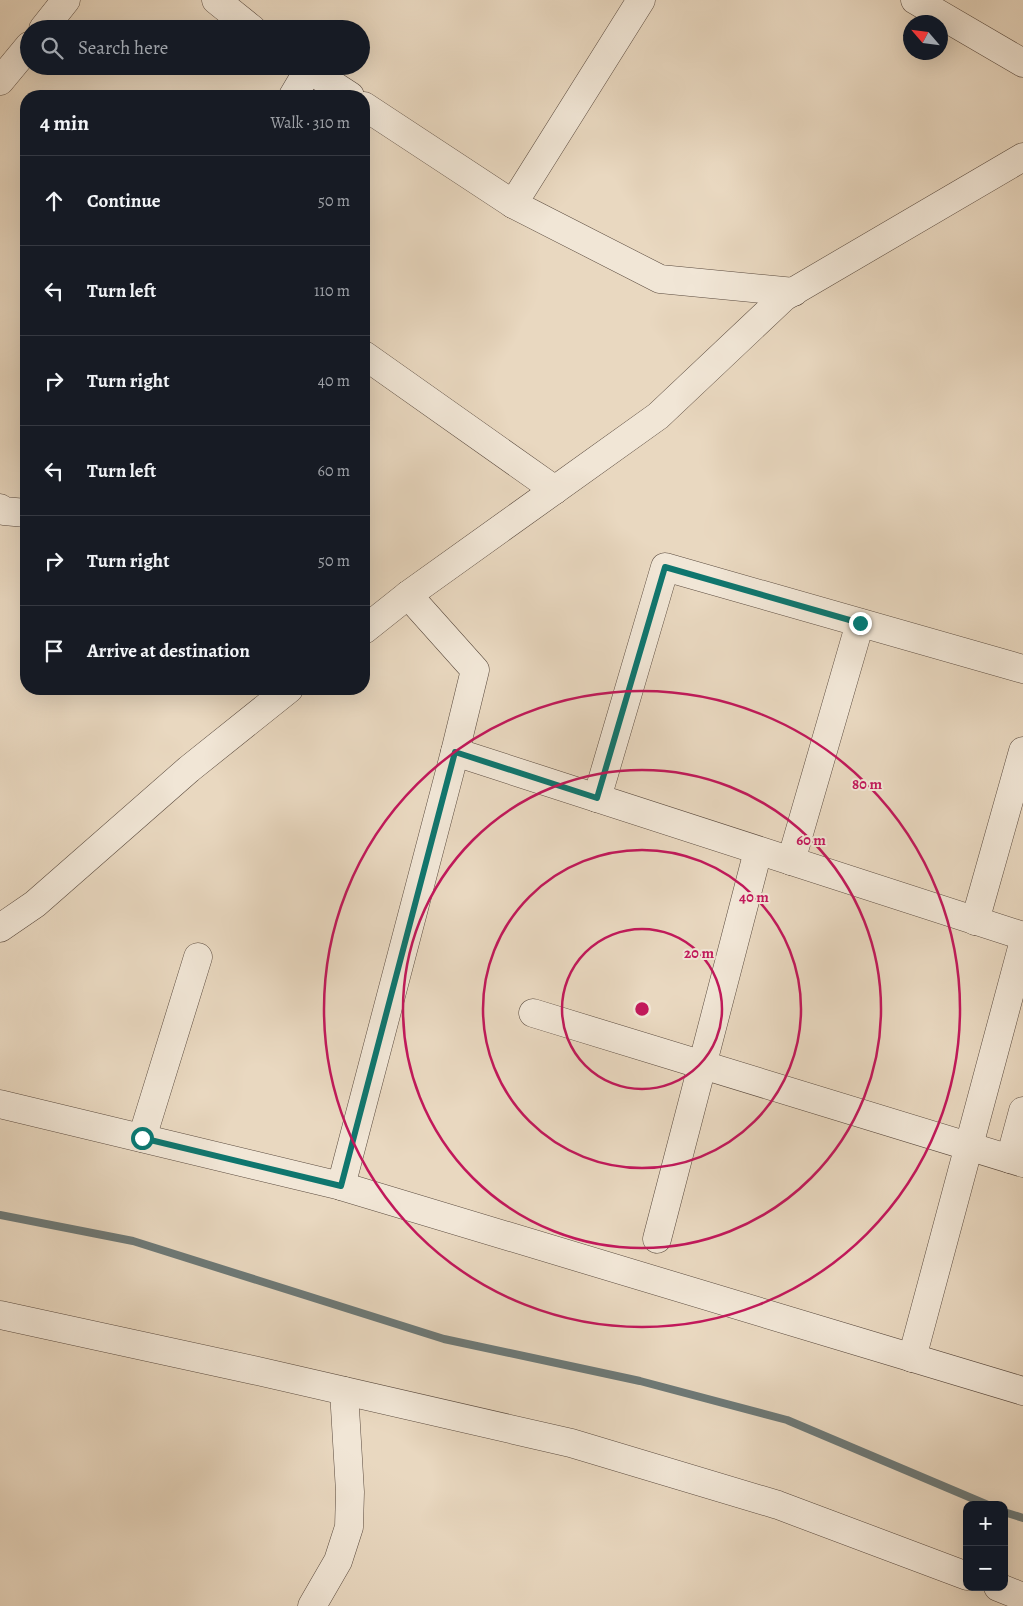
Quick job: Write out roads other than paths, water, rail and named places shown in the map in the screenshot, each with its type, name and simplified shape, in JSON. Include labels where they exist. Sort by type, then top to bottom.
[{"type":"street","points":[[50,20],[66,0]]},
{"type":"street","points":[[216,0],[241,20]]},
{"type":"street","points":[[513,204],[641,0]]},
{"type":"street","points":[[915,0],[1023,63]]},
{"type":"street","points":[[0,81],[20,57]]},
{"type":"street","points":[[296,90],[303,75]]},
{"type":"street","points":[[317,75],[341,90]]},
{"type":"street","points":[[370,110],[513,204],[660,279],[794,292]]},
{"type":"street","points":[[370,625],[408,595],[658,416],[784,297],[1021,160]]},
{"type":"street","points":[[370,359],[555,490]]},
{"type":"street","points":[[0,508],[4,511],[20,512]]},
{"type":"street","points":[[597,798],[665,567],[1023,669]]},
{"type":"street","points":[[341,1186],[475,670],[408,595]]},
{"type":"street","points":[[791,861],[860,623]]},
{"type":"street","points":[[0,928],[35,904],[189,769],[282,695]]},
{"type":"street","points":[[975,921],[1023,751]]},
{"type":"street","points":[[455,752],[1023,936]]},
{"type":"street","points":[[657,1240],[758,851]]},
{"type":"street","points":[[912,1358],[1023,944]]},
{"type":"street","points":[[142,1138],[198,957]]},
{"type":"street","points":[[533,1013],[1016,1161],[1023,1111]]},
{"type":"street","points":[[0,1104],[341,1186],[1023,1391]]},
{"type":"street","points":[[0,1315],[571,1443],[778,1505],[963,1574]]},
{"type":"street","points":[[312,1606],[338,1561],[349,1527],[350,1492],[344,1391]]},
{"type":"street","points":[[1008,1591],[1023,1597]]},
{"type":"waterway","points":[[0,1215],[133,1241],[444,1339],[640,1381],[787,1420],[979,1501]]},
{"type":"waterway","points":[[1008,1513],[1023,1518]]}]
